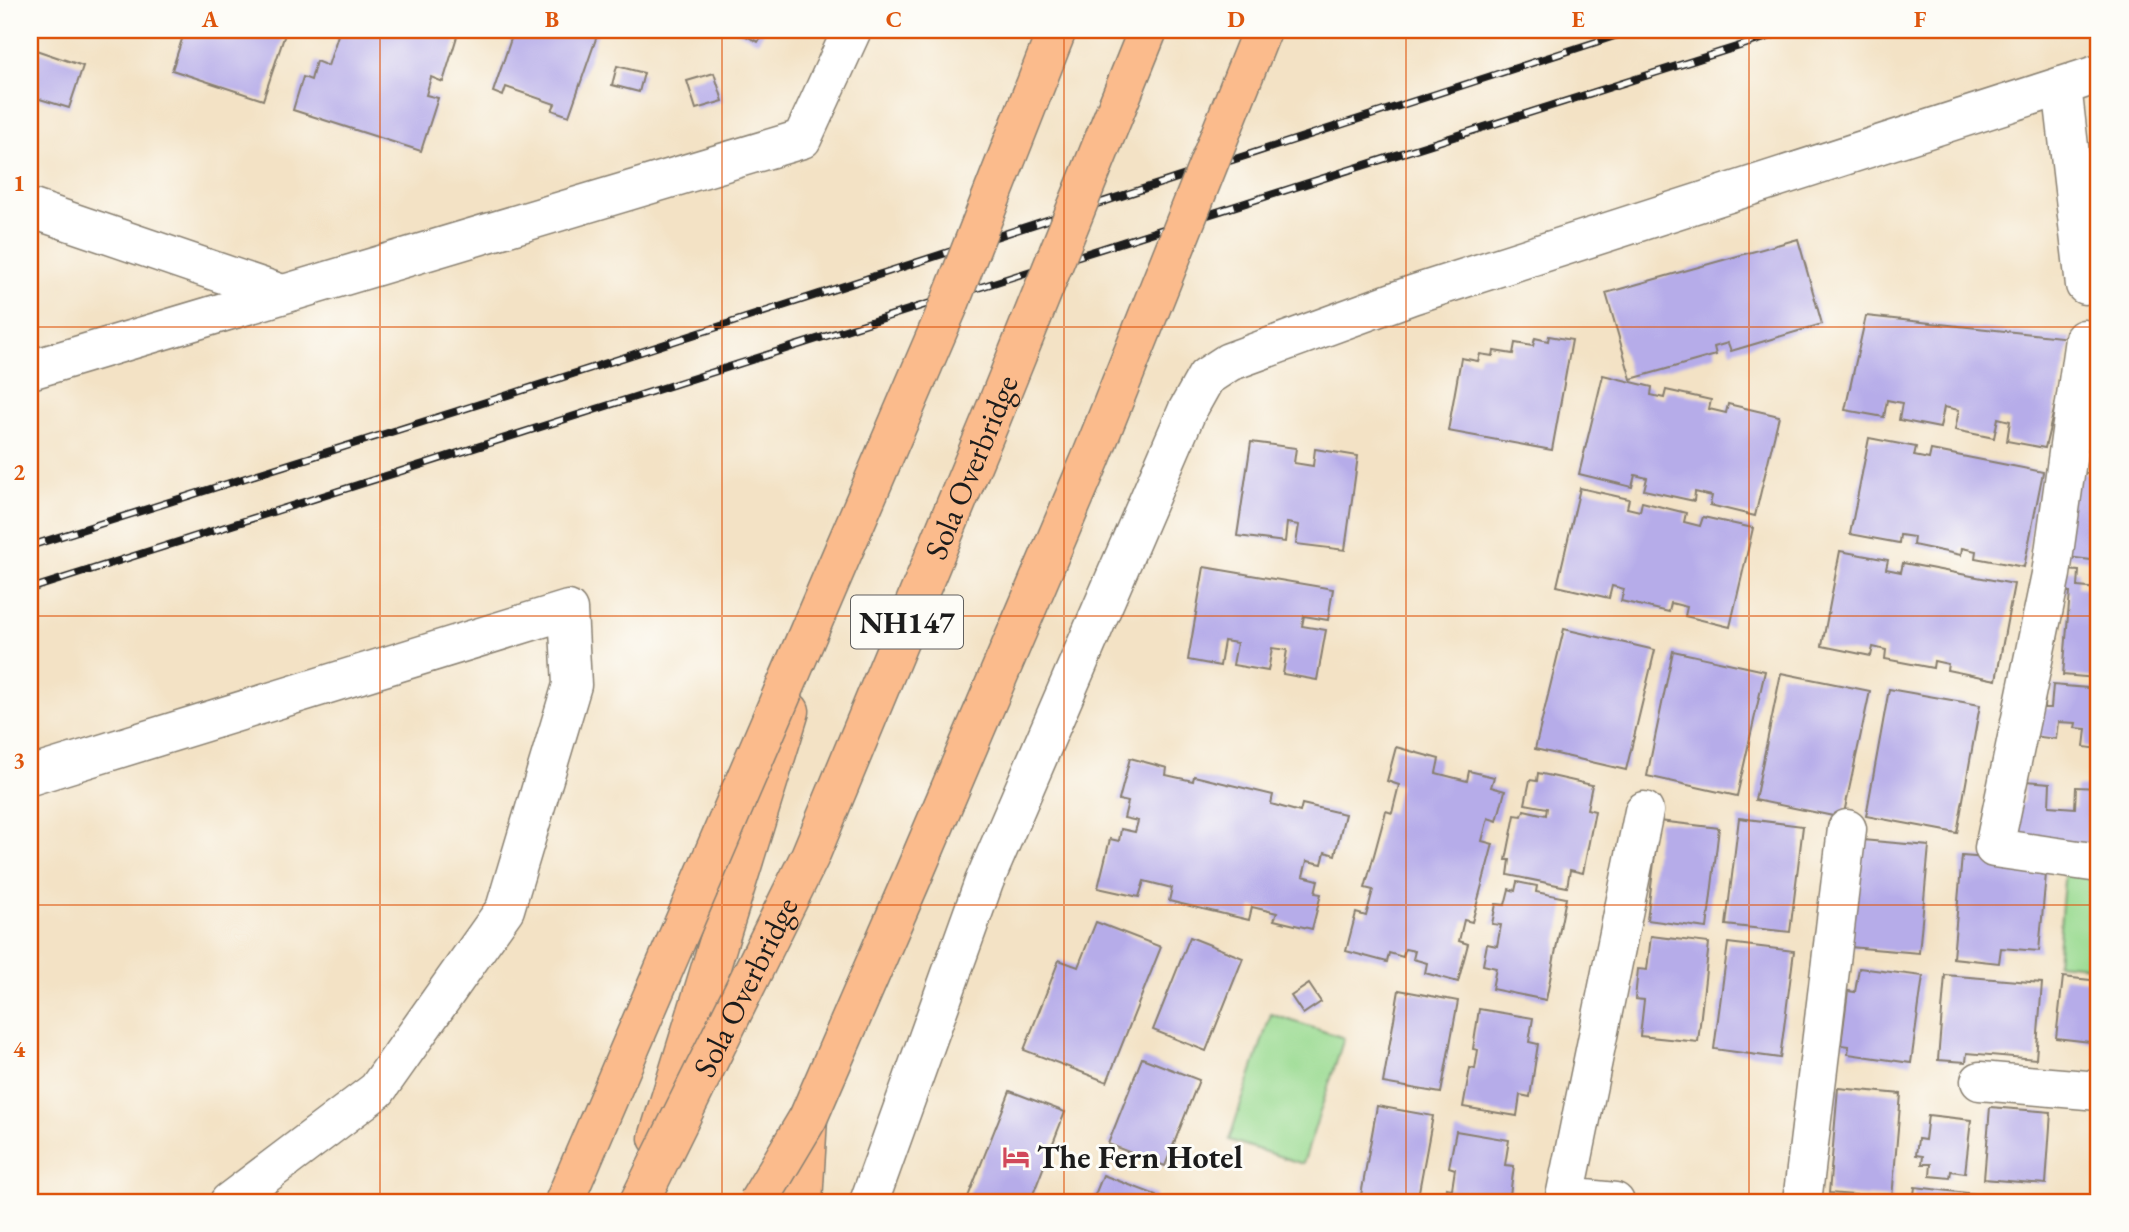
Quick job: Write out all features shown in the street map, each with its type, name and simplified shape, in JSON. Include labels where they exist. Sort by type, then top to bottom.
[{"type":"main road","points":[[564,1202],[948,306],[1057,30]]},
{"type":"main road","name":"Sola Overbridge","points":[[640,1200],[810,856],[996,410],[1148,30]]},
{"type":"main road","name":"NH147","points":[[758,1202],[808,1118],[1091,458],[1262,30]]},
{"type":"main road","points":[[640,1200],[829,583]]},
{"type":"main road","points":[[803,1202],[808,1118]]},
{"type":"street","points":[[30,370],[802,139],[852,30]]},
{"type":"street","points":[[869,1202],[984,882],[1187,411],[1206,377],[1229,362],[1412,295],[2099,75]]},
{"type":"street","points":[[2062,86],[2085,285]]},
{"type":"street","points":[[30,208],[282,294]]},
{"type":"street","points":[[2084,339],[2051,574],[1994,848],[2099,863]]},
{"type":"street","points":[[30,776],[568,610],[572,684],[505,909],[377,1090],[229,1202]]},
{"type":"street","points":[[1615,1202],[1564,1199],[1643,811]]},
{"type":"street","points":[[1802,1202],[1847,828]]},
{"type":"street","points":[[1980,1081],[2099,1091]]},
{"type":"green space","points":[[2065,868],[2099,871],[2099,967],[2057,963]]},
{"type":"green space","points":[[1271,1014],[1344,1038],[1303,1164],[1229,1140]]},
{"type":"building","points":[[185,30],[286,31],[263,100],[172,70]]},
{"type":"building","points":[[322,30],[459,30],[443,82],[431,77],[426,95],[438,98],[421,151],[293,110],[303,77],[311,80],[316,61],[328,66],[338,35]]},
{"type":"building","points":[[514,30],[599,30],[569,116],[552,110],[555,104],[506,87],[503,96],[493,92]]},
{"type":"building","points":[[734,30],[765,30],[758,42]]},
{"type":"building","points":[[30,48],[83,66],[69,108],[30,96]]},
{"type":"building","points":[[617,66],[644,73],[639,92],[612,85]]},
{"type":"building","points":[[714,73],[723,101],[696,109],[687,81]]},
{"type":"building","points":[[1798,239],[1822,324],[1731,351],[1728,343],[1714,347],[1716,355],[1631,379],[1606,293]]},
{"type":"building","points":[[1866,316],[2071,338],[2045,448],[2007,441],[2010,421],[1998,418],[1994,438],[1955,430],[1959,410],[1944,407],[1940,428],[1899,420],[1902,403],[1887,400],[1884,417],[1845,410]]},
{"type":"building","points":[[1549,336],[1572,340],[1552,450],[1448,431],[1461,358],[1478,361],[1480,354],[1493,356],[1494,351],[1513,354],[1515,343],[1533,346],[1535,338],[1548,341]]},
{"type":"building","points":[[2099,362],[2099,454],[2082,451]]},
{"type":"building","points":[[1603,375],[1652,387],[1651,395],[1664,398],[1666,390],[1711,400],[1709,409],[1726,413],[1728,404],[1779,416],[1755,516],[1710,505],[1712,496],[1695,492],[1694,501],[1644,490],[1647,478],[1635,475],[1632,487],[1579,474]]},
{"type":"building","points":[[1869,438],[1916,447],[1914,456],[1929,459],[1931,450],[2043,472],[2024,567],[1975,558],[1976,551],[1962,548],[1961,555],[1913,545],[1914,537],[1900,535],[1899,543],[1850,534]]},
{"type":"building","points":[[1251,442],[1296,448],[1294,463],[1313,466],[1315,449],[1358,456],[1345,550],[1296,544],[1299,525],[1287,523],[1285,542],[1237,536]]},
{"type":"building","points":[[2070,472],[2099,475],[2099,561],[2060,556]]},
{"type":"building","points":[[1580,488],[1629,499],[1627,508],[1640,511],[1642,502],[1686,513],[1684,522],[1700,526],[1703,517],[1753,528],[1730,627],[1685,616],[1687,607],[1671,603],[1669,612],[1621,601],[1624,589],[1612,586],[1609,598],[1557,586]]},
{"type":"building","points":[[1840,551],[1888,560],[1886,569],[1901,572],[1903,563],[2014,584],[1996,680],[1947,670],[1948,664],[1934,661],[1933,668],[1885,659],[1886,650],[1873,647],[1871,656],[1822,646]]},
{"type":"building","points":[[1204,567],[1333,589],[1328,620],[1304,616],[1302,626],[1326,630],[1317,680],[1283,674],[1287,650],[1272,648],[1268,671],[1233,665],[1237,643],[1224,641],[1220,666],[1188,660]]},
{"type":"building","points":[[2064,570],[2079,571],[2078,587],[2099,589],[2099,661],[2096,678],[2063,675],[2070,592],[2062,592]]},
{"type":"building","points":[[1564,629],[1655,650],[1626,770],[1535,749]]},
{"type":"building","points":[[1673,651],[1765,671],[1737,796],[1647,776]]},
{"type":"building","points":[[1781,673],[1870,691],[1843,818],[1755,800]]},
{"type":"building","points":[[2053,685],[2099,689],[2099,749],[2084,747],[2086,729],[2075,728],[2076,723],[2058,722],[2056,739],[2032,736],[2045,694],[2044,708],[2051,708]]},
{"type":"building","points":[[1889,689],[1980,705],[1957,833],[1866,816]]},
{"type":"building","points":[[1396,747],[1439,759],[1436,773],[1467,781],[1469,771],[1494,777],[1491,787],[1505,791],[1497,821],[1488,818],[1482,841],[1493,844],[1472,922],[1464,920],[1459,941],[1468,944],[1458,982],[1425,973],[1427,963],[1413,959],[1415,951],[1405,949],[1403,957],[1389,953],[1387,962],[1346,951],[1356,913],[1366,916],[1373,890],[1365,888],[1386,811],[1392,813],[1399,785],[1387,781]]},
{"type":"building","points":[[1130,758],[1167,768],[1166,775],[1193,781],[1194,776],[1273,795],[1271,804],[1300,812],[1302,804],[1345,814],[1335,855],[1325,852],[1322,864],[1307,861],[1303,876],[1318,880],[1315,893],[1321,894],[1312,929],[1274,920],[1277,913],[1252,907],[1249,920],[1169,901],[1172,888],[1144,881],[1139,897],[1098,888],[1110,839],[1119,841],[1121,829],[1135,832],[1138,821],[1124,818],[1128,802],[1119,800]]},
{"type":"building","points":[[1538,773],[1592,785],[1587,809],[1595,811],[1583,873],[1570,870],[1567,887],[1508,875],[1510,860],[1506,860],[1515,815],[1522,816],[1524,810],[1546,815],[1547,808],[1525,804],[1530,780],[1537,781]]},
{"type":"building","points":[[2025,781],[2050,783],[2049,806],[2075,808],[2076,787],[2099,788],[2099,848],[2013,843],[2016,803],[2023,803]]},
{"type":"building","points":[[1739,818],[1803,826],[1790,932],[1726,925]]},
{"type":"building","points":[[1659,821],[1719,828],[1707,928],[1647,920]]},
{"type":"building","points":[[1862,840],[1929,846],[1919,953],[1850,947]]},
{"type":"building","points":[[1962,856],[2047,863],[2039,951],[2001,948],[1999,963],[1953,958]]},
{"type":"building","points":[[1517,882],[1537,886],[1536,892],[1566,898],[1546,1000],[1492,989],[1496,968],[1483,965],[1487,944],[1497,946],[1501,925],[1492,924],[1496,904],[1505,905],[1509,889],[1515,891]]},
{"type":"building","points":[[1096,922],[1161,947],[1107,1082],[1024,1050],[1059,960],[1078,967]]},
{"type":"building","points":[[1651,936],[1709,943],[1698,1042],[1640,1036],[1644,1000],[1635,999],[1638,969],[1647,970]]},
{"type":"building","points":[[1190,937],[1243,958],[1206,1051],[1153,1030]]},
{"type":"building","points":[[1728,943],[1794,951],[1780,1058],[1714,1049]]},
{"type":"building","points":[[1859,968],[1923,976],[1911,1063],[1848,1054],[1849,1046],[1841,1045],[1848,991],[1855,992]]},
{"type":"building","points":[[1945,975],[2042,983],[2036,1059],[1967,1053],[1966,1062],[1938,1060]]},
{"type":"building","points":[[2063,977],[2099,981],[2099,1043],[2056,1038]]},
{"type":"building","points":[[1309,984],[1321,1002],[1303,1014],[1291,996]]},
{"type":"building","points":[[1399,990],[1458,1001],[1441,1093],[1383,1083]]},
{"type":"building","points":[[1479,1009],[1533,1018],[1529,1042],[1538,1044],[1530,1097],[1520,1095],[1517,1116],[1463,1107],[1470,1068],[1475,1069],[1478,1050],[1473,1049]]},
{"type":"building","points":[[1142,1058],[1199,1080],[1165,1166],[1108,1144]]},
{"type":"building","points":[[1838,1088],[1901,1094],[1892,1198],[1829,1193]]},
{"type":"building","name":"The Fern Hotel","points":[[1010,1091],[1065,1112],[1030,1202],[966,1202]]},
{"type":"building","points":[[1377,1106],[1433,1116],[1417,1202],[1360,1201]]},
{"type":"building","points":[[1990,1107],[2051,1112],[2046,1184],[1984,1179]]},
{"type":"building","points":[[1928,1115],[1971,1120],[1965,1173],[1951,1171],[1950,1178],[1930,1176],[1931,1164],[1922,1164],[1923,1156],[1916,1155],[1918,1139],[1925,1140]]},
{"type":"building","points":[[1456,1131],[1509,1140],[1505,1165],[1514,1166],[1509,1202],[1444,1202],[1446,1188],[1452,1189],[1455,1169],[1449,1167]]},
{"type":"building","points":[[1103,1175],[1156,1195],[1153,1202],[1092,1202]]},
{"type":"building","points":[[1915,1187],[1975,1194],[1974,1202],[1913,1202]]},
{"type":"railway","points":[[30,546],[508,395],[1633,30]]},
{"type":"railway","points":[[30,589],[1790,30]]},
{"type":"place","name":"The Fern Hotel","points":[[1016,1157]]}]
